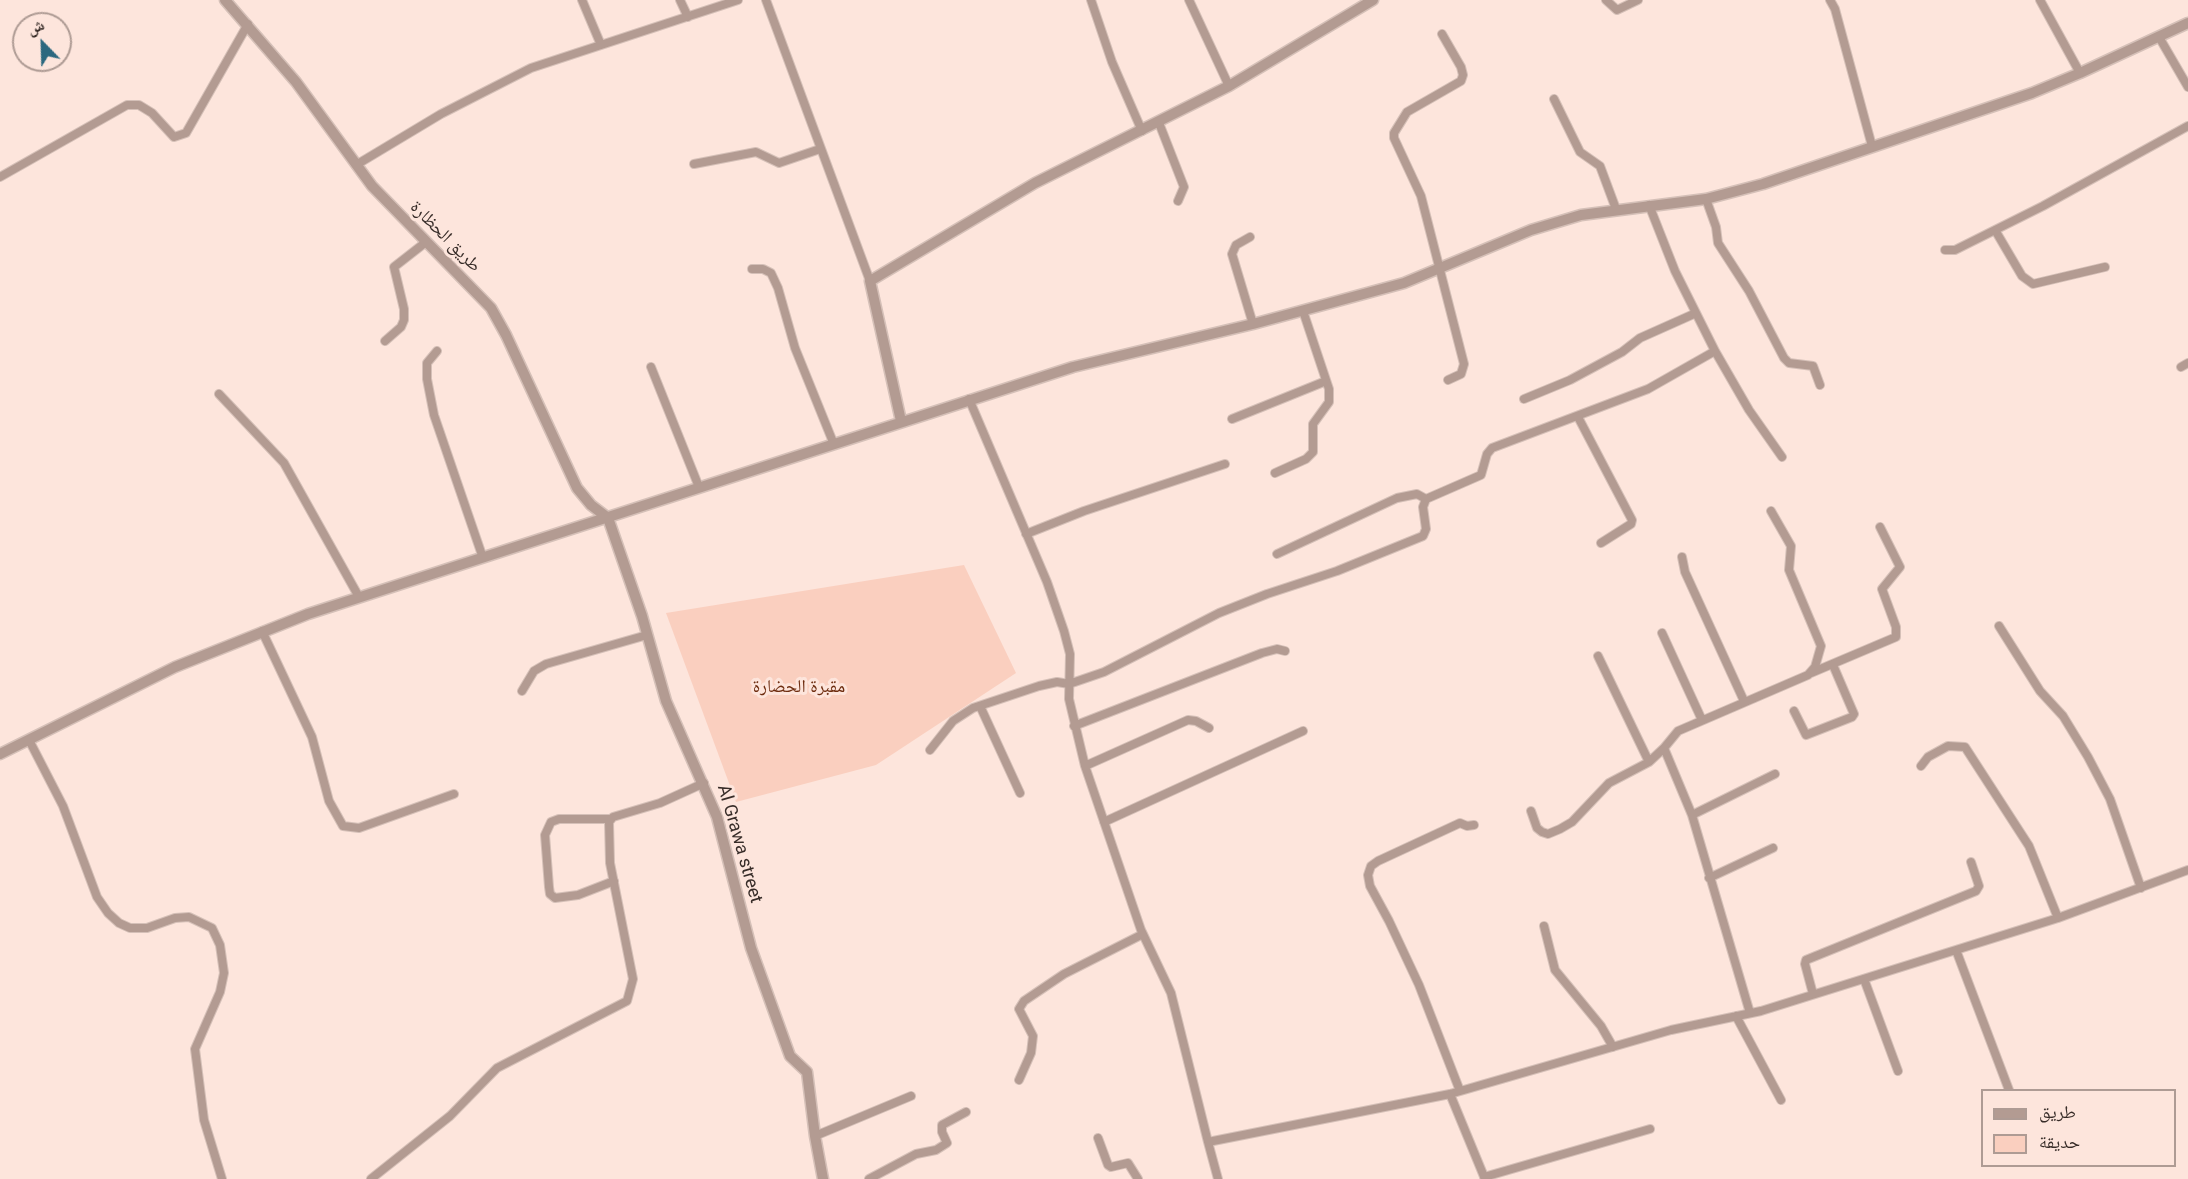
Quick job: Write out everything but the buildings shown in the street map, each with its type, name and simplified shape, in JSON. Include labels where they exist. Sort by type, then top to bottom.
[{"type":"street","name":"طريق الحظارة","points":[[225,0],[296,82],[356,165],[389,205],[491,308],[506,335],[577,488],[591,505],[608,518]]},
{"type":"street","points":[[582,0],[601,45]]},
{"type":"street","points":[[680,0],[688,17]]},
{"type":"street","points":[[356,165],[441,114],[531,68],[738,0]]},
{"type":"street","points":[[766,0],[870,281],[901,421]]},
{"type":"street","points":[[1091,0],[1112,62],[1142,131]]},
{"type":"street","points":[[1189,0],[1229,86]]},
{"type":"street","points":[[870,281],[1025,189],[1229,86],[1360,4],[1373,0]]},
{"type":"street","points":[[1606,0],[1617,10],[1638,0]]},
{"type":"street","points":[[1830,0],[1835,9],[1872,146]]},
{"type":"street","points":[[2040,0],[2080,73]]},
{"type":"street","points":[[0,754],[175,667],[262,631],[359,597],[608,518],[833,442],[1072,367],[1303,312],[1404,283],[1531,230],[1581,215],[1706,199],[1764,184],[2032,93],[2188,23]]},
{"type":"street","points":[[0,177],[127,105],[140,105],[152,113],[174,137],[186,133],[248,24]]},
{"type":"street","points":[[1442,34],[1461,67],[1463,75],[1461,81],[1407,112],[1394,135],[1421,196],[1464,368],[1459,376],[1448,380]]},
{"type":"street","points":[[2159,37],[2188,87]]},
{"type":"street","points":[[1554,99],[1580,152],[1600,166],[1616,209]]},
{"type":"street","points":[[1159,123],[1184,187],[1178,201]]},
{"type":"street","points":[[1945,250],[1952,252],[2188,126]]},
{"type":"street","points":[[694,164],[756,152],[779,163],[820,149]]},
{"type":"street","points":[[1706,199],[1716,227],[1718,243],[1749,291],[1784,358],[1789,363],[1813,366],[1820,385]]},
{"type":"street","points":[[1648,205],[1674,271],[1715,351],[1749,410],[1782,457]]},
{"type":"street","points":[[1995,230],[2022,276],[2032,284],[2105,267]]},
{"type":"street","points":[[1250,237],[1236,245],[1232,254],[1253,324]]},
{"type":"street","points":[[385,341],[401,327],[404,320],[404,309],[394,267],[426,242]]},
{"type":"street","points":[[752,269],[762,269],[771,273],[778,288],[795,348],[833,442]]},
{"type":"street","points":[[1275,473],[1306,459],[1313,452],[1313,424],[1329,402],[1326,381],[1303,312]]},
{"type":"street","points":[[1524,399],[1570,380],[1622,352],[1641,338],[1696,313]]},
{"type":"street","points":[[437,351],[427,363],[434,415],[483,558]]},
{"type":"street","points":[[930,750],[953,721],[966,712],[1048,684],[1069,684],[1124,663],[1219,613],[1336,571],[1420,537],[1426,529],[1423,507],[1426,499],[1481,475],[1487,454],[1492,448],[1648,389],[1715,351]]},
{"type":"street","points":[[651,367],[699,488]]},
{"type":"street","points":[[1232,419],[1326,381]]},
{"type":"street","points":[[219,394],[284,463],[359,597]]},
{"type":"street","points":[[969,399],[1047,582],[1068,644],[1069,684],[1074,726],[1085,766],[1143,934],[1171,993],[1218,1179]]},
{"type":"street","points":[[1578,417],[1632,520],[1631,524],[1600,543]]},
{"type":"street","points":[[1026,534],[1084,511],[1225,464]]},
{"type":"street","points":[[1277,554],[1397,498],[1417,494],[1426,499]]},
{"type":"street","points":[[1771,511],[1791,546],[1790,573],[1821,646],[1815,667],[1808,675]]},
{"type":"street","name":"Al Grawa street","points":[[608,518],[647,635],[666,701],[704,783],[722,831],[751,948],[790,1056],[807,1072],[815,1136],[824,1179]]},
{"type":"street","points":[[1531,811],[1539,830],[1548,834],[1554,832],[1572,822],[1609,783],[1649,762],[1678,731],[1896,637],[1897,633],[1882,589],[1900,567],[1880,527]]},
{"type":"street","points":[[1682,557],[1685,572],[1744,701]]},
{"type":"street","points":[[1999,627],[2040,691],[2063,716],[2088,757],[2110,799],[2141,888]]},
{"type":"street","points":[[262,631],[312,737],[329,801],[344,826],[359,828],[454,794]]},
{"type":"street","points":[[1662,633],[1702,720]]},
{"type":"street","points":[[522,691],[534,671],[546,664],[647,635]]},
{"type":"street","points":[[1074,726],[1262,653],[1277,649],[1285,651]]},
{"type":"street","points":[[1598,656],[1649,762]]},
{"type":"street","points":[[1794,711],[1806,735],[1852,717],[1854,714],[1833,664]]},
{"type":"street","points":[[980,706],[1020,793]]},
{"type":"street","points":[[1085,766],[1188,720],[1196,721],[1209,728]]},
{"type":"street","points":[[1104,822],[1303,731]]},
{"type":"street","points":[[29,740],[63,806],[97,897],[108,913],[119,923],[130,928],[147,928],[175,918],[189,917],[212,928],[220,945],[224,972],[220,992],[195,1049],[204,1120],[222,1179]]},
{"type":"street","points":[[1921,766],[1928,757],[1948,746],[1965,747],[2029,846],[2058,918]]},
{"type":"street","points":[[1664,747],[1692,815],[1750,1013]]},
{"type":"street","points":[[1692,815],[1775,774]]},
{"type":"street","points":[[614,881],[578,895],[555,898],[550,894],[545,835],[551,822],[559,819],[610,819],[660,803],[704,783]]},
{"type":"street","points":[[371,1179],[450,1116],[497,1068],[627,1000],[633,989],[633,979],[608,840],[610,819]]},
{"type":"street","points":[[1460,1091],[1419,985],[1370,886],[1368,875],[1371,866],[1378,861],[1460,823],[1467,826],[1474,825]]},
{"type":"street","points":[[1709,878],[1773,849]]},
{"type":"street","points":[[1813,994],[1806,960],[1976,891],[1979,886],[1971,862]]},
{"type":"street","points":[[1208,1142],[1450,1094],[1671,1030],[1750,1013],[2058,918],[2188,870]]},
{"type":"street","points":[[1544,926],[1555,970],[1601,1026],[1613,1047]]},
{"type":"street","points":[[1019,1080],[1031,1053],[1033,1036],[1019,1009],[1024,1001],[1064,974],[1143,934]]},
{"type":"street","points":[[1956,950],[2009,1089]]},
{"type":"street","points":[[1864,979],[1899,1071]]},
{"type":"street","points":[[1736,1016],[1781,1100]]},
{"type":"street","points":[[1450,1094],[1485,1178],[1650,1129]]},
{"type":"street","points":[[815,1136],[911,1096]]},
{"type":"street","points":[[869,1179],[916,1154],[936,1150],[947,1143],[942,1132],[942,1125],[966,1112]]},
{"type":"street","points":[[1098,1138],[1108,1165],[1111,1167],[1128,1163],[1138,1179]]},
{"type":"green space","name":"مقبرة الحضارة","points":[[964,565],[1016,673],[876,765],[736,802],[666,613]]}]
